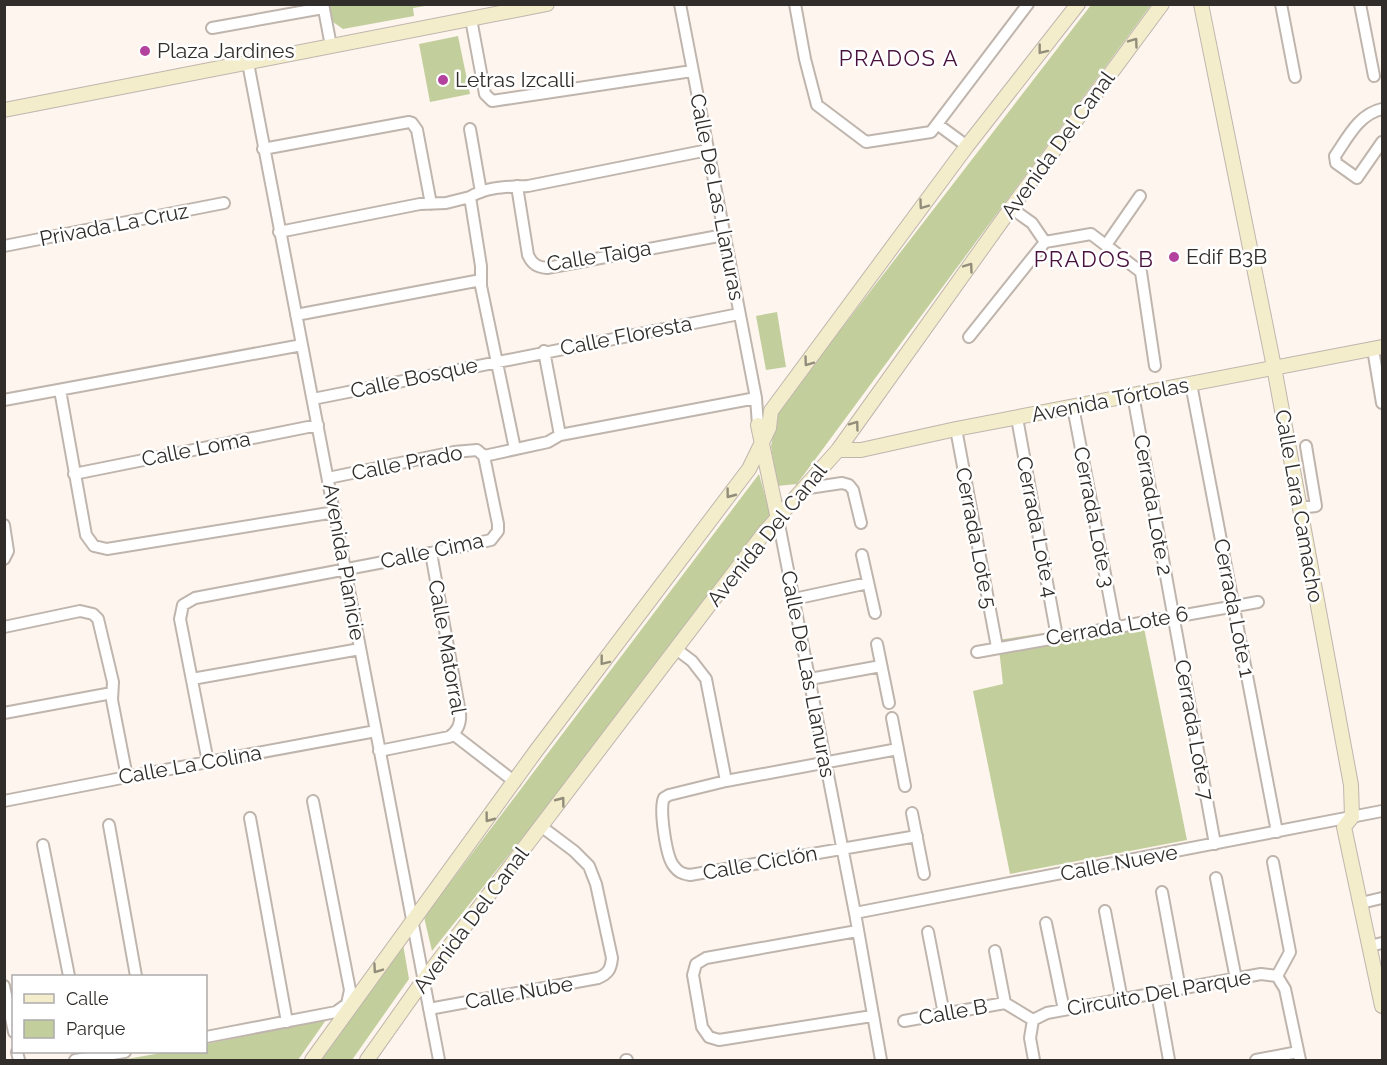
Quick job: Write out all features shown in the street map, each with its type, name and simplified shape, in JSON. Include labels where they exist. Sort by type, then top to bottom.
[{"type":"main road","points":[[4,110],[547,4]]},
{"type":"main road","points":[[312,1060],[557,722],[749,469],[769,428],[771,411],[967,146],[1078,4]]},
{"type":"main road","name":"Avenida Del Canal","points":[[367,1060],[423,981],[764,532],[838,450],[1011,208],[1162,4]]},
{"type":"main road","name":"Calle Lara Camacho","points":[[1200,4],[1274,367],[1351,785],[1352,817],[1344,827],[1361,903],[1376,945],[1383,1005]]},
{"type":"main road","name":"Avenida Tórtolas","points":[[838,450],[861,450],[956,429],[1378,348]]},
{"type":"main road","name":"Calle De Las Llanuras","points":[[758,425],[778,519]]},
{"type":"street","name":"Calle De Las Llanuras","points":[[680,4],[756,398],[758,425]]},
{"type":"street","points":[[795,4],[805,59],[817,105],[866,142],[931,132],[1028,4]]},
{"type":"street","points":[[1281,4],[1295,77]]},
{"type":"street","points":[[1360,4],[1374,76]]},
{"type":"street","points":[[212,28],[323,6],[331,46]]},
{"type":"street","points":[[471,19],[485,94],[492,101],[692,71]]},
{"type":"street","name":"Avenida Planicie","points":[[248,63],[439,1060]]},
{"type":"street","points":[[1383,110],[1365,116],[1358,123],[1335,156],[1336,163],[1357,178],[1383,142]]},
{"type":"street","points":[[263,149],[409,122],[417,130],[431,204]]},
{"type":"street","points":[[937,124],[967,146]]},
{"type":"street","points":[[470,129],[481,192]]},
{"type":"street","points":[[279,232],[446,203],[506,186],[528,186],[708,150]]},
{"type":"street","name":"Calle Taiga","points":[[517,186],[528,255],[531,261],[540,268],[724,235]]},
{"type":"street","points":[[1106,245],[1140,196]]},
{"type":"street","name":"Calle Bosque","points":[[313,399],[495,361],[470,197]]},
{"type":"street","name":"Privada La Cruz","points":[[4,246],[224,203]]},
{"type":"street","points":[[1011,208],[1032,223],[1045,242]]},
{"type":"street","points":[[969,337],[1045,242],[1091,234],[1141,272],[1155,366]]},
{"type":"street","points":[[296,315],[481,280]]},
{"type":"street","name":"Calle Floresta","points":[[560,435],[544,351],[739,314]]},
{"type":"street","points":[[4,400],[302,345]]},
{"type":"street","points":[[1378,348],[1383,403]]},
{"type":"street","points":[[515,449],[495,361],[544,351]]},
{"type":"street","name":"Cerrada Lote 1","points":[[1191,384],[1277,832]]},
{"type":"street","points":[[60,390],[86,535],[94,546],[107,549],[335,512]]},
{"type":"street","name":"Cerrada Lote 2","points":[[1133,395],[1173,616]]},
{"type":"street","points":[[560,435],[756,398]]},
{"type":"street","name":"Cerrada Lote 3","points":[[1073,407],[1114,626]]},
{"type":"street","name":"Cerrada Lote 4","points":[[1017,418],[1057,637]]},
{"type":"street","name":"Calle Loma","points":[[74,474],[318,425]]},
{"type":"street","name":"Cerrada Lote 5","points":[[956,429],[997,647]]},
{"type":"street","name":"Calle Prado","points":[[328,478],[469,450],[477,450],[484,456],[554,440],[560,435]]},
{"type":"street","points":[[1299,508],[1317,506],[1306,446]]},
{"type":"street","name":"Calle Cima","points":[[192,679],[180,619],[183,605],[195,598],[486,542],[496,536],[498,524],[484,456]]},
{"type":"street","points":[[802,489],[849,484],[861,523]]},
{"type":"street","name":"Calle De Las Llanuras","points":[[778,519],[881,1060]]},
{"type":"street","points":[[4,525],[8,544],[5,558]]},
{"type":"street","name":"Calle Matorral","points":[[379,751],[443,739],[453,734],[460,724],[460,713],[431,553]]},
{"type":"street","points":[[862,555],[875,613]]},
{"type":"street","points":[[794,598],[868,583]]},
{"type":"street","name":"Cerrada Lote 6","points":[[978,652],[1258,602]]},
{"type":"street","points":[[4,627],[80,611],[93,614],[101,625],[113,682],[112,693],[128,777]]},
{"type":"street","name":"Cerrada Lote 7","points":[[1173,616],[1215,844]]},
{"type":"street","points":[[877,644],[889,703]]},
{"type":"street","points":[[208,762],[192,679],[360,649]]},
{"type":"street","points":[[676,649],[692,661],[706,679],[726,781],[898,749]]},
{"type":"street","points":[[810,679],[881,666]]},
{"type":"street","points":[[4,713],[112,693]]},
{"type":"street","points":[[892,717],[905,786]]},
{"type":"street","name":"Calle La Colina","points":[[4,801],[376,732]]},
{"type":"street","points":[[453,734],[515,782]]},
{"type":"street","name":"Calle Ciclón","points":[[726,781],[674,793],[664,798],[661,809],[671,861],[679,872],[690,875],[917,836]]},
{"type":"street","points":[[207,1037],[336,1012],[347,1004],[350,990],[313,801]]},
{"type":"street","name":"Calle Nueve","points":[[855,914],[1383,810]]},
{"type":"street","points":[[912,813],[924,874]]},
{"type":"street","points":[[250,818],[287,1022]]},
{"type":"street","points":[[109,825],[136,975]]},
{"type":"street","name":"Calle Nube","points":[[429,1009],[598,978],[608,973],[612,958],[593,874],[584,859],[542,827]]},
{"type":"street","points":[[43,845],[69,975]]},
{"type":"street","points":[[1273,862],[1290,952],[1277,976]]},
{"type":"street","points":[[1216,878],[1236,979]]},
{"type":"street","points":[[1162,892],[1180,989]]},
{"type":"street","points":[[1361,903],[1383,898]]},
{"type":"street","points":[[1105,911],[1122,1000]]},
{"type":"street","points":[[1046,923],[1064,1010]]},
{"type":"street","points":[[857,931],[706,958],[700,961],[696,964],[693,975],[702,1027],[709,1037],[719,1040],[872,1016]]},
{"type":"street","points":[[928,932],[944,1014]]},
{"type":"street","points":[[995,951],[1005,1003]]},
{"type":"street","name":"Circuito Del Parque","points":[[1032,1020],[1047,1013],[1261,974],[1277,976],[1285,989],[1299,1056]]},
{"type":"street","points":[[4,986],[12,1023]]},
{"type":"street","points":[[1157,993],[1169,1060]]},
{"type":"street","name":"Calle B","points":[[904,1021],[1005,1003],[1032,1020]]},
{"type":"street","points":[[1021,1060],[1034,1059],[1030,1038],[1032,1020]]},
{"type":"street","points":[[82,1057],[116,1053]]},
{"type":"street","points":[[1256,1060],[1299,1056]]},
{"type":"green space","points":[[330,4],[431,5],[413,8],[414,16],[343,29],[333,22]]},
{"type":"green space","points":[[1091,5],[1151,5],[797,484],[777,486],[771,446],[778,411]]},
{"type":"green space","points":[[458,36],[470,94],[430,102],[419,44]]},
{"type":"green space","points":[[777,312],[786,367],[766,370],[756,316]]},
{"type":"green space","points":[[759,474],[773,524],[432,951],[424,917]]},
{"type":"green space","points":[[1142,618],[1187,840],[1010,874],[973,691],[1003,684],[998,640]]},
{"type":"green space","points":[[403,944],[409,979],[352,1060],[321,1060]]},
{"type":"green space","points":[[326,1020],[298,1060],[121,1060],[161,1053],[207,1053],[207,1044]]},
{"type":"place","name":"Plaza Jardines","points":[[145,51]]},
{"type":"place","name":"Letras Izcalli","points":[[443,80]]},
{"type":"place","name":"Edif B3B","points":[[1174,257]]},
{"type":"district","name":"PRADOS A","points":[[899,58]]},
{"type":"district","name":"PRADOS B","points":[[1094,259]]}]
